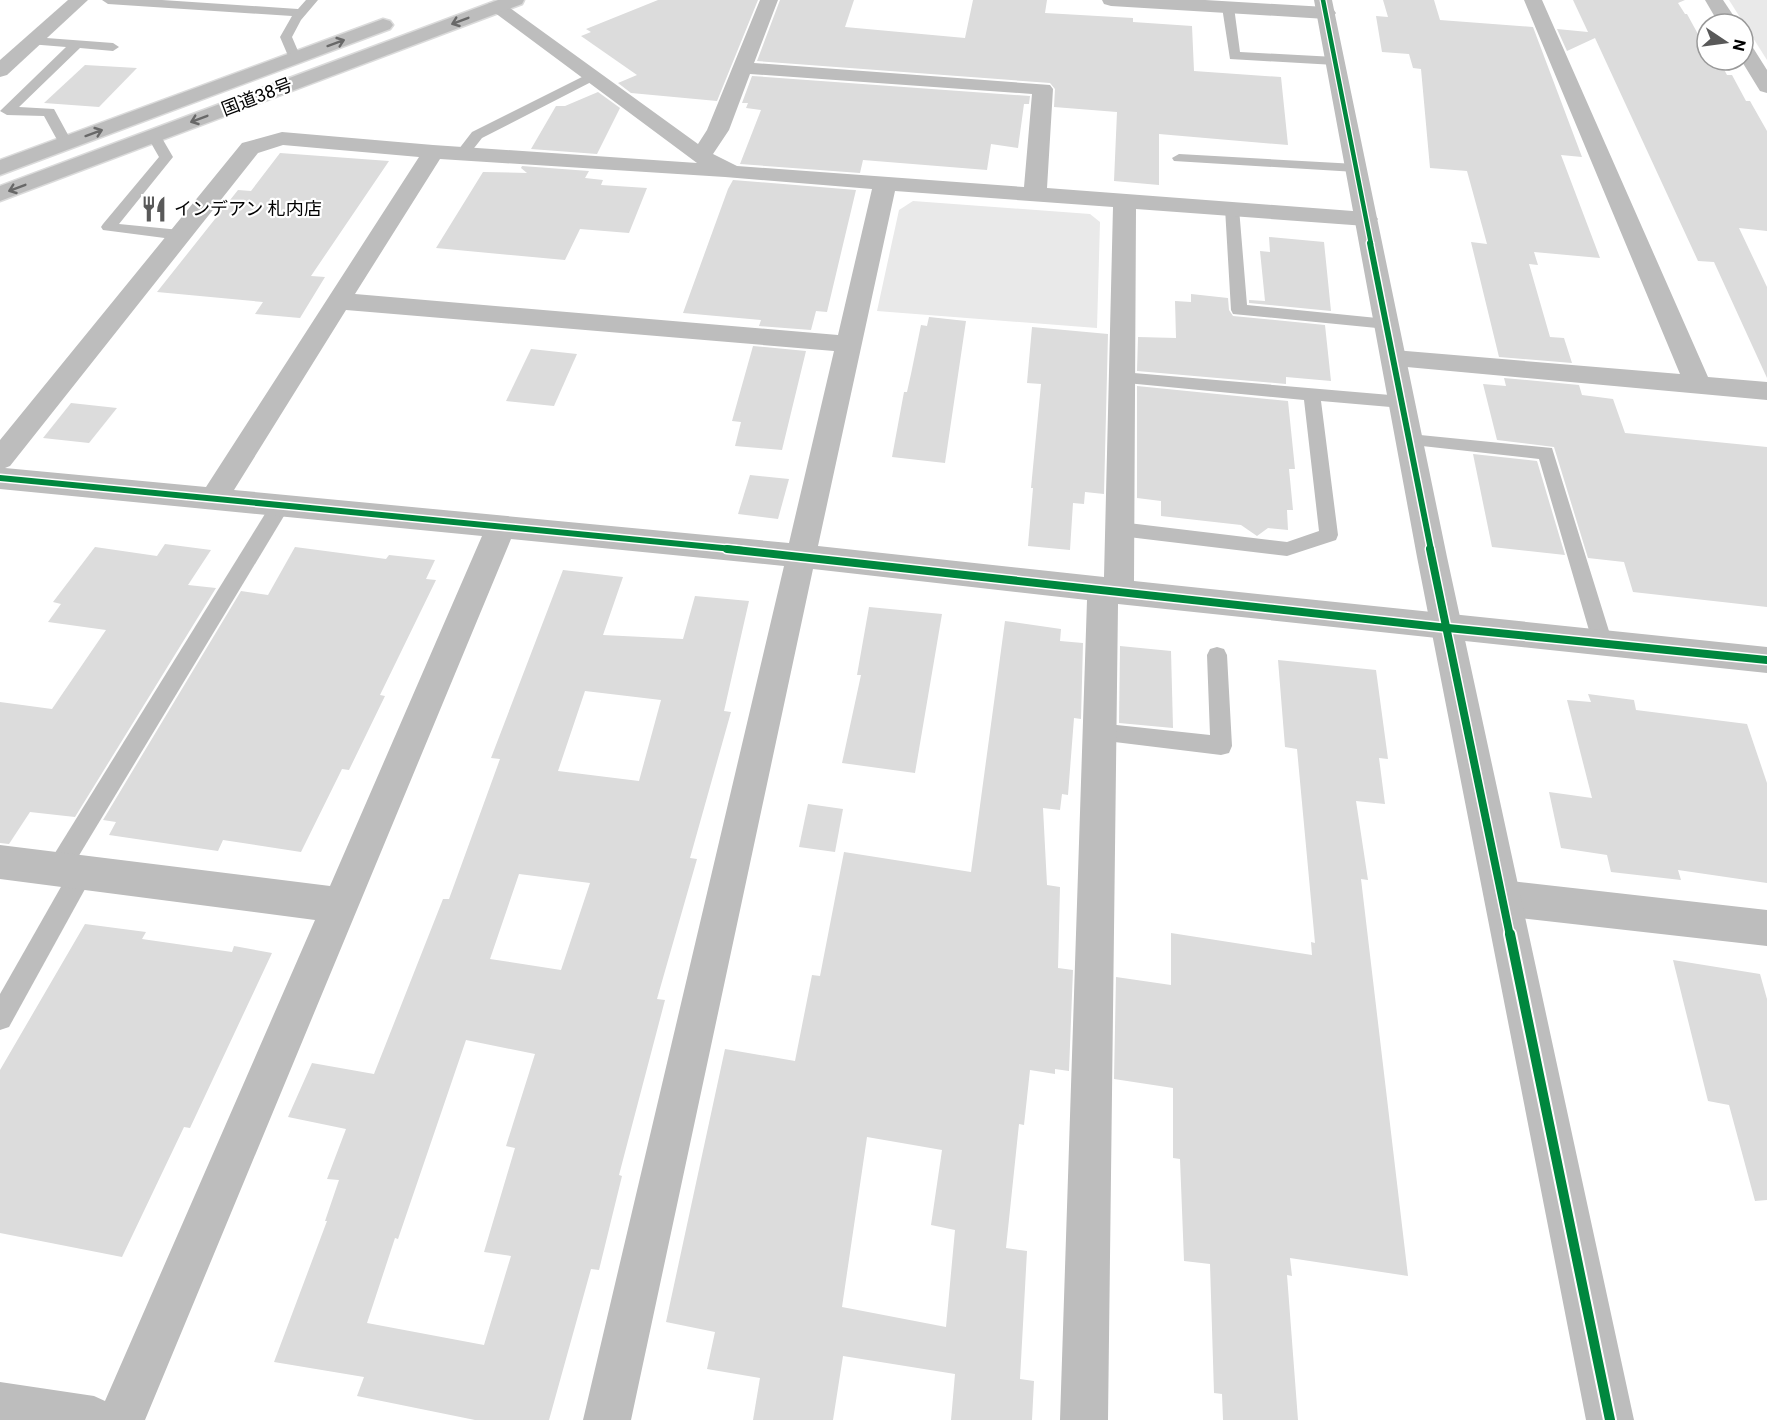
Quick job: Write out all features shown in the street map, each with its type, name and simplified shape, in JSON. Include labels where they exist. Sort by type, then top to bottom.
[{"type":"main road","points":[[0,71],[79,0]]},
{"type":"main road","points":[[701,156],[718,130],[769,0]]},
{"type":"main road","points":[[1124,0],[1228,7],[1324,7],[1502,898],[1610,1420]]},
{"type":"main road","points":[[1533,0],[1698,386]]},
{"type":"main road","points":[[505,4],[590,77],[701,156],[732,172]]},
{"type":"main road","name":"国道38号","points":[[0,194],[505,4]]},
{"type":"main road","name":"国道38号","points":[[0,168],[403,18]]},
{"type":"main road","points":[[1755,67],[1767,87]]},
{"type":"main road","points":[[744,68],[1042,89],[1035,194]]},
{"type":"main road","points":[[0,459],[250,148],[282,138],[433,152],[1366,219]]},
{"type":"main road","points":[[213,499],[433,152]]},
{"type":"main road","points":[[607,1420],[885,183]]},
{"type":"main road","points":[[1084,1420],[1098,732],[1111,591],[1120,529],[1125,200]]},
{"type":"main road","points":[[338,301],[848,344]]},
{"type":"main road","points":[[1394,359],[1767,391]]},
{"type":"main road","points":[[0,478],[801,556],[1448,628],[1767,660]]},
{"type":"main road","points":[[121,1420],[501,526]]},
{"type":"main road","points":[[0,862],[340,905]]},
{"type":"main road","points":[[1502,898],[1767,928]]},
{"type":"main road","points":[[0,1405],[94,1420]]},
{"type":"lane","points":[[108,0],[301,13]]},
{"type":"lane","points":[[295,58],[286,37],[312,0]]},
{"type":"lane","points":[[1228,7],[1234,56],[1335,62]]},
{"type":"lane","points":[[33,41],[113,47]]},
{"type":"lane","points":[[66,144],[48,112],[7,111],[76,44]]},
{"type":"lane","points":[[462,154],[477,135],[590,77]]},
{"type":"lane","points":[[154,136],[166,158],[108,227],[180,235]]},
{"type":"lane","points":[[1179,158],[1356,168]]},
{"type":"lane","points":[[1232,208],[1239,310],[1387,324]]},
{"type":"lane","points":[[1122,378],[1402,402]]},
{"type":"lane","points":[[1120,529],[1287,549],[1329,535],[1312,394]]},
{"type":"lane","points":[[1410,440],[1546,453],[1603,644]]},
{"type":"lane","points":[[0,1018],[70,871],[280,506]]},
{"type":"lane","points":[[1098,732],[1221,746],[1217,655]]},
{"type":"shaded area","points":[[1729,0],[1767,0],[1767,60],[1755,41],[1755,12],[1737,12]]},
{"type":"shaded area","points":[[913,201],[1090,214],[1100,222],[1097,328],[877,311],[899,210]]},
{"type":"building","points":[[658,0],[758,0],[717,101],[631,93],[618,83],[637,75],[581,36],[591,32],[586,29]]},
{"type":"building","points":[[780,0],[854,0],[845,27],[965,38],[973,0],[1047,0],[1045,13],[1133,18],[1133,22],[1192,26],[1194,71],[1281,77],[1288,145],[1159,134],[1159,185],[1114,181],[1117,112],[1054,107],[1055,89],[1050,83],[757,61]]},
{"type":"building","points":[[1383,0],[1434,0],[1440,20],[1533,27],[1582,157],[1561,155],[1600,258],[1534,252],[1538,265],[1529,264],[1550,337],[1564,338],[1572,363],[1499,357],[1471,242],[1487,244],[1467,171],[1430,168],[1421,69],[1413,68],[1409,54],[1382,52],[1376,16],[1388,17]]},
{"type":"building","points":[[1573,0],[1685,0],[1678,3],[1695,29],[1695,72],[1725,72],[1727,75],[1732,75],[1746,101],[1750,101],[1767,131],[1767,231],[1739,228],[1767,287],[1767,378],[1714,262],[1698,261],[1595,38],[1567,51],[1557,29],[1588,32]]},
{"type":"building","points":[[85,65],[137,68],[99,107],[44,103]]},
{"type":"building","points":[[752,76],[1030,96],[1029,104],[1024,104],[1018,148],[991,144],[987,170],[863,160],[860,173],[740,164],[761,110],[746,108],[748,103],[742,103]]},
{"type":"building","points":[[598,92],[620,108],[597,154],[531,149],[556,106],[565,106]]},
{"type":"building","points":[[280,153],[389,161],[311,276],[325,277],[300,318],[255,314],[263,302],[157,292],[238,190],[251,191]]},
{"type":"building","points":[[522,166],[589,171],[585,178],[603,180],[601,185],[647,188],[629,233],[580,229],[565,260],[436,248],[483,172],[527,173],[521,168]]},
{"type":"building","points":[[733,180],[856,190],[827,312],[816,311],[811,330],[759,326],[761,320],[683,313]]},
{"type":"building","points":[[1269,237],[1324,242],[1331,311],[1249,303],[1249,300],[1265,301],[1260,251],[1270,252]]},
{"type":"building","points":[[1191,294],[1228,298],[1229,310],[1233,316],[1325,325],[1331,381],[1286,377],[1286,384],[1137,371],[1138,337],[1176,338],[1175,301],[1191,302]]},
{"type":"building","points":[[929,317],[966,321],[945,463],[892,457],[904,392],[907,392],[921,325],[927,326]]},
{"type":"building","points":[[1032,327],[1108,334],[1104,494],[1085,492],[1084,504],[1073,503],[1070,550],[1028,546],[1041,384],[1027,383]]},
{"type":"building","points":[[753,346],[806,351],[782,450],[735,446],[741,422],[732,421]]},
{"type":"building","points":[[531,349],[577,354],[554,406],[506,401]]},
{"type":"building","points":[[1504,378],[1579,385],[1582,395],[1613,399],[1625,433],[1767,447],[1767,607],[1633,592],[1624,562],[1588,558],[1554,447],[1497,440],[1483,384],[1506,386]]},
{"type":"building","points":[[1137,386],[1288,401],[1295,469],[1289,469],[1293,510],[1287,510],[1288,530],[1268,528],[1257,536],[1241,525],[1161,516],[1161,501],[1137,498]]},
{"type":"building","points":[[71,403],[117,408],[89,443],[43,438]]},
{"type":"building","points":[[1473,454],[1537,461],[1565,555],[1492,547]]},
{"type":"building","points":[[750,475],[789,479],[778,519],[738,514]]},
{"type":"building","points":[[165,544],[211,550],[188,585],[216,588],[75,817],[30,812],[9,844],[0,843],[0,702],[52,709],[106,630],[48,622],[61,604],[53,602],[95,547],[157,556]]},
{"type":"building","points":[[295,547],[386,559],[389,555],[435,560],[426,579],[436,580],[380,695],[385,696],[349,770],[342,769],[301,852],[223,840],[218,851],[109,835],[116,822],[103,820],[241,591],[268,595]]},
{"type":"building","points":[[563,570],[623,577],[603,635],[683,639],[695,596],[749,601],[724,711],[731,712],[690,858],[697,859],[657,999],[665,1000],[619,1175],[622,1176],[599,1270],[591,1269],[549,1420],[475,1420],[357,1396],[364,1377],[274,1362],[327,1221],[325,1221],[339,1180],[327,1179],[346,1129],[288,1117],[312,1063],[374,1074],[443,899],[449,899],[500,759],[491,758]],"holes":[[[585,691],[661,700],[639,781],[558,771]],[[519,874],[590,883],[561,970],[490,959]],[[466,1040],[535,1054],[506,1146],[515,1148],[484,1252],[511,1256],[484,1345],[367,1323],[395,1238],[398,1239]]]},
{"type":"building","points":[[869,607],[942,614],[915,773],[842,763],[861,675],[857,675]]},
{"type":"building","points":[[1005,621],[1061,629],[1060,641],[1083,643],[1081,719],[1074,718],[1068,795],[1062,794],[1060,810],[1043,808],[1047,885],[1060,887],[1058,968],[1073,970],[1069,1071],[1055,1069],[1055,1074],[1030,1070],[1024,1125],[1019,1124],[1006,1248],[1027,1251],[1020,1379],[1034,1381],[1032,1420],[951,1420],[955,1374],[843,1356],[833,1420],[753,1420],[760,1378],[707,1369],[715,1332],[666,1322],[725,1049],[795,1061],[812,975],[820,976],[844,852],[971,872]],"holes":[[[867,1137],[942,1150],[931,1225],[955,1230],[946,1327],[842,1307]]]},
{"type":"building","points":[[1120,646],[1171,651],[1173,728],[1119,723]]},
{"type":"building","points":[[1278,660],[1376,670],[1388,759],[1379,758],[1385,804],[1356,801],[1368,880],[1361,879],[1408,1276],[1290,1258],[1292,1276],[1287,1275],[1298,1420],[1223,1420],[1222,1394],[1214,1393],[1210,1264],[1184,1261],[1180,1159],[1173,1158],[1173,1088],[1114,1079],[1116,977],[1171,985],[1171,933],[1312,955],[1311,942],[1315,943],[1297,749],[1285,747]]},
{"type":"building","points":[[1588,694],[1634,700],[1636,710],[1747,724],[1767,783],[1767,883],[1678,870],[1681,880],[1611,872],[1607,855],[1561,848],[1549,792],[1592,798],[1567,700],[1591,702]]},
{"type":"building","points":[[808,804],[843,809],[835,852],[799,847]]},
{"type":"building","points":[[85,924],[146,932],[142,939],[232,952],[234,946],[272,953],[190,1128],[184,1127],[122,1257],[0,1233],[0,1070]]},
{"type":"building","points":[[1673,960],[1760,974],[1767,999],[1767,1200],[1755,1201],[1729,1105],[1708,1101]]},
{"type":"cycle path","points":[[1323,0],[1432,557],[1610,1420]]},
{"type":"cycle path","points":[[0,478],[801,556],[1448,628],[1767,660]]},
{"type":"place","name":"インデアン 札内店","points":[[154,209]]}]
